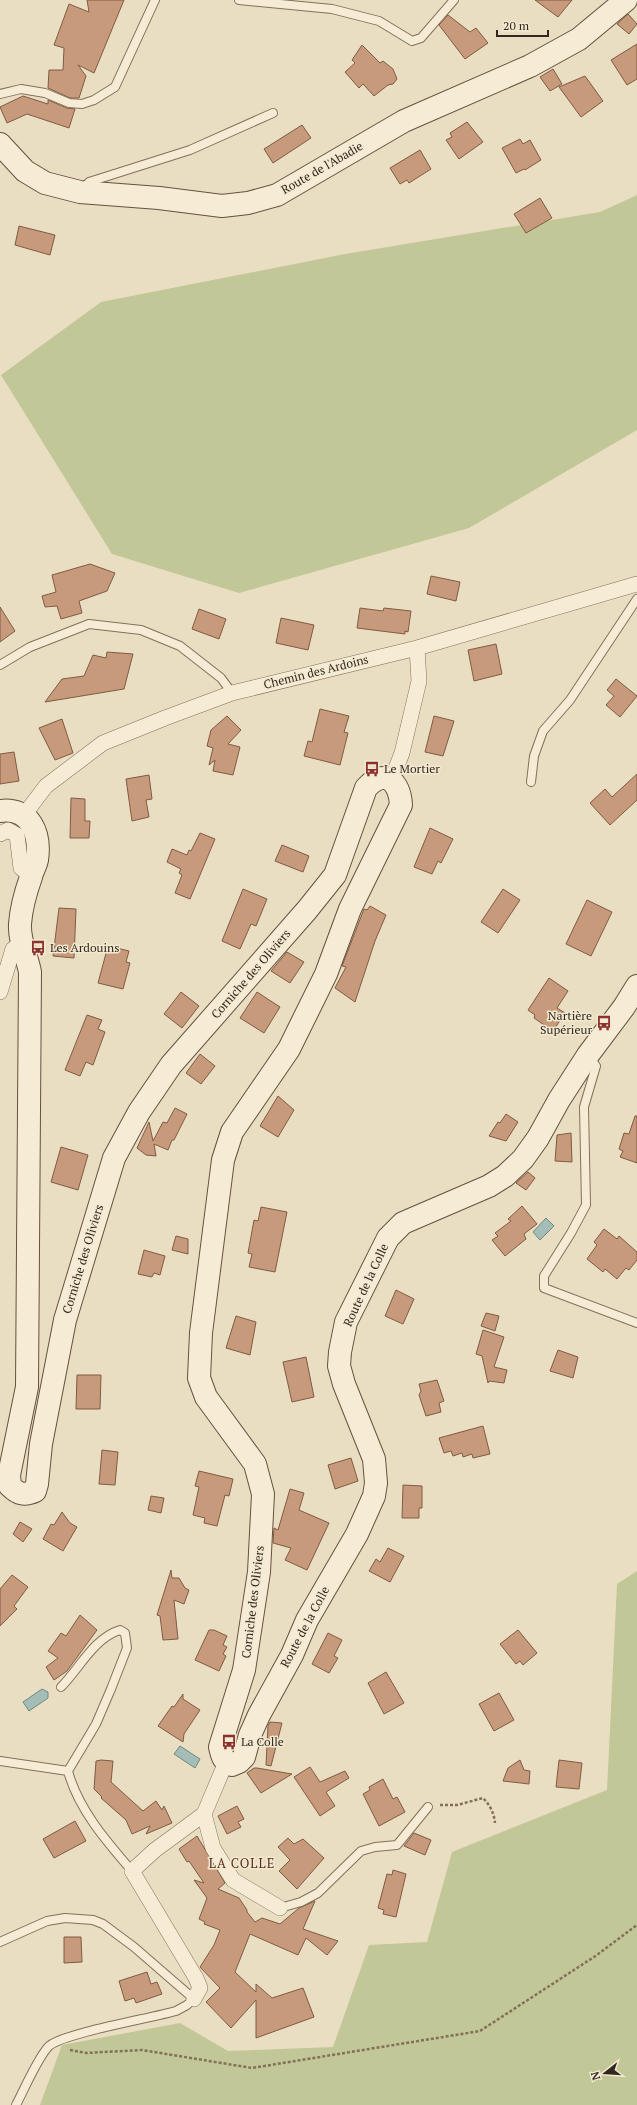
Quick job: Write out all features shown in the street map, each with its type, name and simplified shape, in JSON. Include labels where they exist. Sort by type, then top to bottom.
[{"type":"street","name":"Route de l'Abadie","points":[[0,144],[25,171],[45,183],[80,192],[159,198],[222,206],[248,203],[276,194],[404,121],[530,66],[579,40],[626,0]]},
{"type":"street","name":"Chemin des Ardoins","points":[[24,815],[46,786],[103,743],[232,693],[416,648],[637,584]]},
{"type":"street","points":[[391,781],[402,754],[419,681],[416,648]]},
{"type":"street","name":"Corniche des Oliviers","points":[[24,815],[32,823],[36,837],[37,861],[31,876],[20,924],[22,944],[30,972],[31,1040],[27,1387],[9,1475],[10,1486],[21,1494],[35,1491],[37,1484],[41,1444],[65,1320],[114,1158],[139,1112],[171,1065],[335,875],[366,788],[379,778],[391,781],[398,788],[401,805],[350,909],[326,974],[289,1049],[232,1132],[223,1160],[201,1333],[199,1378],[206,1397],[255,1464],[263,1494],[259,1572],[244,1670],[220,1747],[222,1756],[226,1762]]},
{"type":"street","points":[[0,811],[15,811],[24,815]]},
{"type":"street","points":[[0,834],[8,830],[17,835],[21,868],[31,876]]},
{"type":"street","points":[[0,992],[13,949],[22,944]]},
{"type":"street","name":"Route de la Colle","points":[[226,1762],[232,1765],[239,1762],[244,1757],[250,1735],[258,1715],[292,1655],[307,1620],[357,1534],[374,1496],[376,1483],[374,1459],[344,1384],[339,1366],[340,1352],[346,1322],[388,1238],[403,1223],[472,1195],[505,1176],[528,1153],[588,1055],[624,1007],[637,986]]},
{"type":"street","points":[[194,1999],[200,1988],[196,1978],[132,1870],[155,1850],[204,1814],[226,1762]]},
{"type":"street","points":[[204,1814],[213,1848],[233,1880],[280,1908]]},
{"type":"lane","points":[[0,94],[21,90],[45,93],[69,103],[82,104],[94,100],[115,87],[155,0]]},
{"type":"lane","points":[[238,0],[332,9],[379,22],[412,41],[421,38],[454,0]]},
{"type":"lane","points":[[80,192],[89,182],[190,150],[273,113]]},
{"type":"lane","points":[[531,782],[534,756],[543,731],[570,700],[637,599]]},
{"type":"lane","points":[[0,665],[30,647],[89,624],[141,630],[180,646],[221,678],[232,693]]},
{"type":"lane","points":[[588,1055],[596,1066],[584,1107],[586,1205],[544,1276],[544,1288],[637,1323]]},
{"type":"lane","points":[[61,1687],[101,1641],[113,1632],[120,1630],[125,1633],[127,1648],[111,1689],[96,1724],[68,1771],[76,1795],[115,1851],[132,1870]]},
{"type":"lane","points":[[0,1762],[68,1771]]},
{"type":"lane","points":[[280,1908],[301,1902],[318,1893],[362,1851],[375,1847],[397,1845],[428,1807]]},
{"type":"lane","points":[[0,1942],[47,1921],[65,1918],[93,1920],[103,1924],[134,1947],[194,1999],[176,2011],[71,2037],[50,2046],[42,2057],[16,2105]]},
{"type":"path","points":[[428,1807],[443,1804],[456,1805],[483,1798],[488,1803],[495,1816],[495,1823]]},
{"type":"path","points":[[50,2046],[86,2053],[142,2050],[252,2068],[480,2031],[597,1955],[637,1925]]},
{"type":"green space","points":[[637,195],[637,430],[469,528],[239,593],[112,554],[1,375],[101,302],[345,254],[600,212]]},
{"type":"green space","points":[[637,1571],[637,2105],[40,2105],[62,2045],[180,2023],[228,2051],[333,2047],[369,1945],[427,1942],[452,1852],[607,1790],[617,1584]]},
{"type":"water","points":[[546,1218],[554,1226],[540,1240],[533,1232]]},
{"type":"water","points":[[42,1689],[48,1692],[48,1698],[29,1711],[23,1702]]},
{"type":"water","points":[[180,1746],[200,1759],[195,1768],[174,1754]]},
{"type":"building","points":[[87,0],[124,0],[94,73],[78,65],[86,76],[79,98],[70,98],[48,88],[49,70],[63,70],[64,48],[54,45],[69,4],[89,12]]},
{"type":"building","points":[[535,0],[572,0],[558,17]]},
{"type":"building","points":[[628,14],[637,24],[629,34],[617,24]]},
{"type":"building","points":[[448,15],[470,32],[476,28],[488,43],[465,59],[439,25]]},
{"type":"building","points":[[637,44],[637,79],[627,85],[611,60]]},
{"type":"building","points":[[362,45],[380,63],[383,61],[393,69],[397,79],[393,84],[388,85],[374,96],[363,84],[359,88],[345,72],[355,63],[352,60]]},
{"type":"building","points":[[553,69],[562,84],[550,91],[540,77]]},
{"type":"building","points":[[585,76],[603,101],[581,117],[559,87]]},
{"type":"building","points":[[23,96],[48,104],[48,100],[67,108],[75,109],[69,128],[27,114],[7,123],[0,107]]},
{"type":"building","points":[[467,122],[483,142],[459,159],[446,140],[452,137],[450,133]]},
{"type":"building","points":[[302,125],[311,138],[273,163],[264,149]]},
{"type":"building","points":[[520,139],[523,144],[530,140],[541,160],[525,170],[524,169],[516,173],[502,148]]},
{"type":"building","points":[[420,150],[431,169],[409,183],[407,180],[400,184],[390,168]]},
{"type":"building","points":[[540,198],[552,218],[526,233],[514,214]]},
{"type":"building","points":[[19,226],[55,235],[50,255],[15,245]]},
{"type":"building","points":[[90,564],[115,573],[107,591],[79,601],[82,613],[61,619],[57,606],[45,607],[42,596],[56,592],[52,575]]},
{"type":"building","points":[[431,576],[460,582],[456,601],[427,594]]},
{"type":"building","points":[[0,607],[15,631],[0,642]]},
{"type":"building","points":[[360,608],[383,611],[384,608],[411,611],[408,632],[405,631],[405,634],[357,628]]},
{"type":"building","points":[[199,609],[226,619],[219,639],[192,629]]},
{"type":"building","points":[[281,618],[314,625],[308,650],[276,643]]},
{"type":"building","points":[[496,644],[502,674],[474,681],[468,650]]},
{"type":"building","points":[[107,652],[133,654],[124,689],[45,702],[62,679],[84,676],[93,655],[106,658]]},
{"type":"building","points":[[616,679],[637,696],[620,717],[606,705],[614,696],[607,690]]},
{"type":"building","points":[[320,709],[349,716],[344,732],[348,733],[340,765],[304,756],[308,741],[312,742]]},
{"type":"building","points":[[227,716],[241,730],[228,744],[240,747],[233,775],[213,771],[215,760],[209,765],[213,748],[207,746],[211,730]]},
{"type":"building","points":[[434,716],[454,721],[443,756],[425,752]]},
{"type":"building","points":[[62,719],[73,753],[55,760],[39,728]]},
{"type":"building","points":[[14,752],[19,781],[0,784],[0,754]]},
{"type":"building","points":[[637,774],[637,800],[610,825],[590,803],[605,789],[612,797]]},
{"type":"building","points":[[149,775],[152,799],[146,800],[149,817],[132,821],[126,779]]},
{"type":"building","points":[[71,798],[85,799],[85,821],[90,821],[89,838],[70,838]]},
{"type":"building","points":[[430,828],[453,839],[441,863],[438,861],[432,874],[414,867]]},
{"type":"building","points":[[200,833],[215,839],[190,899],[175,893],[182,875],[179,873],[181,869],[167,862],[172,849],[187,855],[189,850],[191,851]]},
{"type":"building","points":[[282,845],[309,856],[303,872],[275,861]]},
{"type":"building","points":[[243,889],[267,899],[256,926],[251,924],[240,949],[222,941]]},
{"type":"building","points":[[503,889],[520,900],[498,933],[481,922]]},
{"type":"building","points":[[587,900],[612,912],[591,956],[566,944]]},
{"type":"building","points":[[370,906],[386,915],[375,941],[355,1002],[335,988],[346,967],[342,966],[364,909],[367,910]]},
{"type":"building","points":[[59,908],[76,909],[74,958],[53,956]]},
{"type":"building","points":[[108,946],[129,951],[126,962],[130,963],[123,989],[98,983]]},
{"type":"building","points":[[287,952],[304,962],[290,983],[271,971]]},
{"type":"building","points":[[549,978],[568,991],[557,1008],[565,1013],[553,1031],[534,1018],[535,1015],[528,1010]]},
{"type":"building","points":[[181,992],[199,1006],[182,1028],[164,1014]]},
{"type":"building","points":[[257,992],[280,1007],[264,1033],[240,1018]]},
{"type":"building","points":[[87,1015],[102,1020],[98,1029],[105,1032],[93,1065],[86,1062],[80,1076],[65,1070]]},
{"type":"building","points":[[200,1054],[215,1066],[201,1084],[186,1073]]},
{"type":"building","points":[[278,1096],[294,1110],[278,1137],[260,1126]]},
{"type":"building","points":[[175,1108],[187,1114],[168,1150],[154,1144],[156,1156],[146,1155],[137,1148],[149,1122],[153,1141],[163,1122],[167,1123]]},
{"type":"building","points":[[506,1114],[518,1122],[506,1141],[489,1136],[498,1122],[500,1123]]},
{"type":"building","points":[[635,1116],[637,1116],[637,1163],[620,1157],[623,1151],[619,1149],[624,1133],[629,1134]]},
{"type":"building","points":[[571,1133],[572,1162],[555,1161],[557,1135]]},
{"type":"building","points":[[61,1147],[88,1155],[78,1190],[51,1182]]},
{"type":"building","points":[[528,1172],[535,1178],[526,1190],[516,1183]]},
{"type":"building","points":[[522,1206],[537,1224],[524,1234],[526,1239],[505,1256],[492,1240],[498,1236],[495,1233],[511,1221],[508,1219]]},
{"type":"building","points":[[261,1207],[287,1212],[275,1272],[249,1267],[252,1254],[248,1253],[254,1220],[258,1221]]},
{"type":"building","points":[[604,1229],[617,1239],[619,1236],[637,1252],[637,1260],[629,1270],[626,1268],[617,1279],[605,1269],[603,1272],[587,1259],[597,1245],[594,1242]]},
{"type":"building","points":[[176,1236],[188,1239],[188,1254],[172,1250]]},
{"type":"building","points":[[144,1250],[165,1256],[160,1275],[154,1273],[152,1277],[138,1274]]},
{"type":"building","points":[[396,1290],[414,1299],[403,1324],[385,1316]]},
{"type":"building","points":[[486,1313],[499,1316],[495,1331],[481,1326]]},
{"type":"building","points":[[236,1316],[256,1322],[250,1355],[226,1348]]},
{"type":"building","points":[[483,1330],[504,1337],[494,1367],[507,1370],[504,1383],[489,1381],[488,1383],[482,1356],[476,1354]]},
{"type":"building","points":[[558,1350],[578,1357],[573,1378],[550,1371]]},
{"type":"building","points":[[306,1357],[314,1397],[292,1402],[283,1362]]},
{"type":"building","points":[[77,1375],[101,1375],[100,1409],[76,1409]]},
{"type":"building","points":[[437,1380],[444,1401],[439,1403],[441,1412],[426,1416],[419,1395],[421,1391],[419,1384]]},
{"type":"building","points":[[483,1426],[490,1454],[473,1458],[472,1454],[463,1457],[462,1453],[453,1456],[451,1451],[444,1453],[439,1438]]},
{"type":"building","points":[[102,1450],[118,1452],[115,1485],[99,1484]]},
{"type":"building","points":[[351,1458],[358,1481],[335,1489],[328,1465]]},
{"type":"building","points":[[199,1471],[233,1479],[229,1496],[225,1495],[217,1526],[204,1523],[205,1518],[193,1515],[199,1487],[195,1486]]},
{"type":"building","points":[[403,1485],[422,1486],[422,1508],[419,1508],[419,1518],[402,1518]]},
{"type":"building","points":[[290,1489],[304,1493],[299,1510],[329,1523],[307,1570],[285,1560],[291,1548],[273,1543],[274,1528],[278,1530]]},
{"type":"building","points":[[151,1496],[164,1498],[161,1513],[148,1510]]},
{"type":"building","points":[[62,1512],[70,1523],[77,1527],[63,1551],[43,1539],[51,1524],[54,1525]]},
{"type":"building","points":[[20,1522],[32,1529],[23,1542],[13,1534]]},
{"type":"building","points":[[388,1548],[404,1556],[390,1582],[369,1571],[376,1559],[380,1562]]},
{"type":"building","points":[[171,1570],[172,1578],[179,1578],[185,1588],[189,1590],[184,1604],[174,1600],[178,1639],[163,1640],[160,1616],[157,1615]]},
{"type":"building","points":[[12,1575],[28,1587],[14,1606],[17,1609],[0,1626],[0,1589]]},
{"type":"building","points":[[80,1615],[97,1630],[67,1671],[54,1680],[46,1667],[58,1658],[48,1651],[61,1633],[66,1636]]},
{"type":"building","points":[[209,1630],[214,1630],[227,1636],[223,1645],[227,1647],[223,1654],[226,1656],[219,1671],[195,1660]]},
{"type":"building","points":[[518,1630],[537,1653],[523,1665],[520,1661],[516,1664],[500,1644]]},
{"type":"building","points":[[328,1633],[342,1640],[334,1656],[338,1658],[329,1673],[312,1664]]},
{"type":"building","points":[[386,1672],[404,1703],[384,1714],[368,1683]]},
{"type":"building","points":[[499,1693],[514,1720],[494,1731],[479,1704]]},
{"type":"building","points":[[183,1694],[183,1699],[200,1710],[184,1734],[183,1742],[158,1726],[172,1706],[174,1707]]},
{"type":"building","points":[[270,1722],[282,1723],[271,1766],[266,1765],[268,1726]]},
{"type":"building","points":[[520,1760],[524,1770],[530,1771],[529,1784],[503,1781],[508,1768]]},
{"type":"building","points":[[559,1760],[582,1763],[579,1789],[556,1787]]},
{"type":"building","points":[[96,1761],[113,1761],[111,1782],[143,1811],[156,1801],[162,1810],[164,1806],[172,1823],[146,1834],[150,1826],[132,1834],[126,1820],[101,1798],[102,1797],[94,1789]]},
{"type":"building","points":[[310,1767],[320,1782],[345,1771],[349,1778],[326,1792],[335,1806],[320,1816],[294,1777]]},
{"type":"building","points":[[254,1768],[292,1774],[261,1793],[247,1773]]},
{"type":"building","points":[[383,1779],[393,1799],[397,1797],[405,1812],[379,1826],[363,1794],[370,1790],[369,1787]]},
{"type":"building","points":[[237,1806],[244,1819],[238,1822],[241,1827],[227,1834],[218,1816]]},
{"type":"building","points":[[75,1821],[86,1841],[54,1858],[43,1839]]},
{"type":"building","points":[[414,1833],[431,1840],[425,1855],[404,1846]]},
{"type":"building","points":[[197,1836],[225,1883],[218,1889],[239,1898],[255,1922],[262,1918],[280,1924],[299,1908],[315,1901],[303,1929],[338,1941],[327,1955],[306,1938],[298,1955],[250,1934],[235,1972],[256,1992],[256,1984],[272,1998],[303,1988],[314,2017],[256,2038],[256,2000],[231,2028],[206,2002],[220,1988],[200,1967],[214,1945],[220,1930],[204,1924],[205,1922],[199,1919],[207,1898],[194,1880],[204,1883],[189,1861],[187,1862],[179,1849]]},
{"type":"building","points":[[288,1838],[294,1844],[303,1839],[324,1858],[297,1889],[279,1871],[290,1860],[278,1847]]},
{"type":"building","points":[[393,1870],[406,1874],[396,1917],[383,1914],[384,1910],[378,1908],[387,1874],[392,1875]]},
{"type":"building","points":[[64,1937],[81,1937],[82,1962],[64,1963]]},
{"type":"building","points":[[147,1972],[151,1984],[157,1982],[162,1994],[136,2003],[134,1998],[125,2001],[119,1981]]},
{"type":"place","name":"Le Mortier","points":[[372,769]]},
{"type":"place","name":"Les Ardouins","points":[[38,948]]},
{"type":"place","name":"Nartière Supérieur","points":[[604,1023]]},
{"type":"place","name":"La Colle","points":[[229,1742]]},
{"type":"district","name":"LA COLLE","points":[[242,1863]]}]
